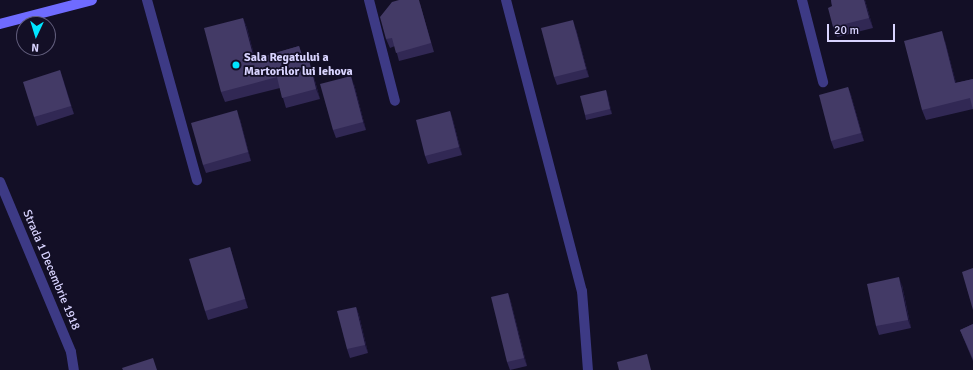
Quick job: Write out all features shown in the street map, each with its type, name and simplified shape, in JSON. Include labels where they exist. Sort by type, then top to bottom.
[{"type":"street","points":[[0,24],[92,0]]},
{"type":"street","points":[[147,0],[197,180]]},
{"type":"street","points":[[369,0],[395,101]]},
{"type":"street","points":[[506,0],[582,291],[588,370]]},
{"type":"street","points":[[802,0],[823,82]]},
{"type":"street","name":"Strada 1 Decembrie 1918","points":[[0,182],[71,352],[74,370]]},
{"type":"building","points":[[399,0],[419,0],[431,43],[396,53],[392,38],[386,39],[380,17],[392,2]]},
{"type":"building","points":[[831,0],[864,0],[869,18],[833,27],[828,8],[832,6]]},
{"type":"building","points":[[243,18],[254,59],[299,46],[304,61],[309,60],[316,89],[282,98],[277,77],[221,92],[204,28]]},
{"type":"building","points":[[573,20],[586,69],[554,77],[541,28]]},
{"type":"building","points":[[942,31],[955,83],[973,79],[973,110],[970,98],[922,110],[904,41]]},
{"type":"building","points":[[60,70],[71,106],[34,117],[23,82]]},
{"type":"building","points":[[351,76],[363,122],[333,130],[320,84]]},
{"type":"building","points":[[848,87],[861,133],[831,141],[819,95]]},
{"type":"building","points":[[606,90],[610,109],[585,115],[580,96]]},
{"type":"building","points":[[237,110],[248,152],[203,165],[191,123]]},
{"type":"building","points":[[450,111],[459,147],[425,156],[416,120]]},
{"type":"building","points":[[230,247],[245,299],[205,311],[189,259]]},
{"type":"building","points":[[973,268],[973,310],[962,272]]},
{"type":"building","points":[[899,277],[908,320],[876,326],[867,284]]},
{"type":"building","points":[[508,293],[524,358],[507,362],[491,297]]},
{"type":"building","points":[[356,307],[365,345],[347,349],[337,311]]},
{"type":"building","points":[[973,324],[973,359],[960,330]]},
{"type":"building","points":[[647,354],[651,370],[619,370],[617,362]]},
{"type":"building","points":[[153,358],[157,370],[123,370],[122,368]]},
{"type":"place","name":"Sala Regatului a Martorilor lui Iehova","points":[[236,65]]}]
